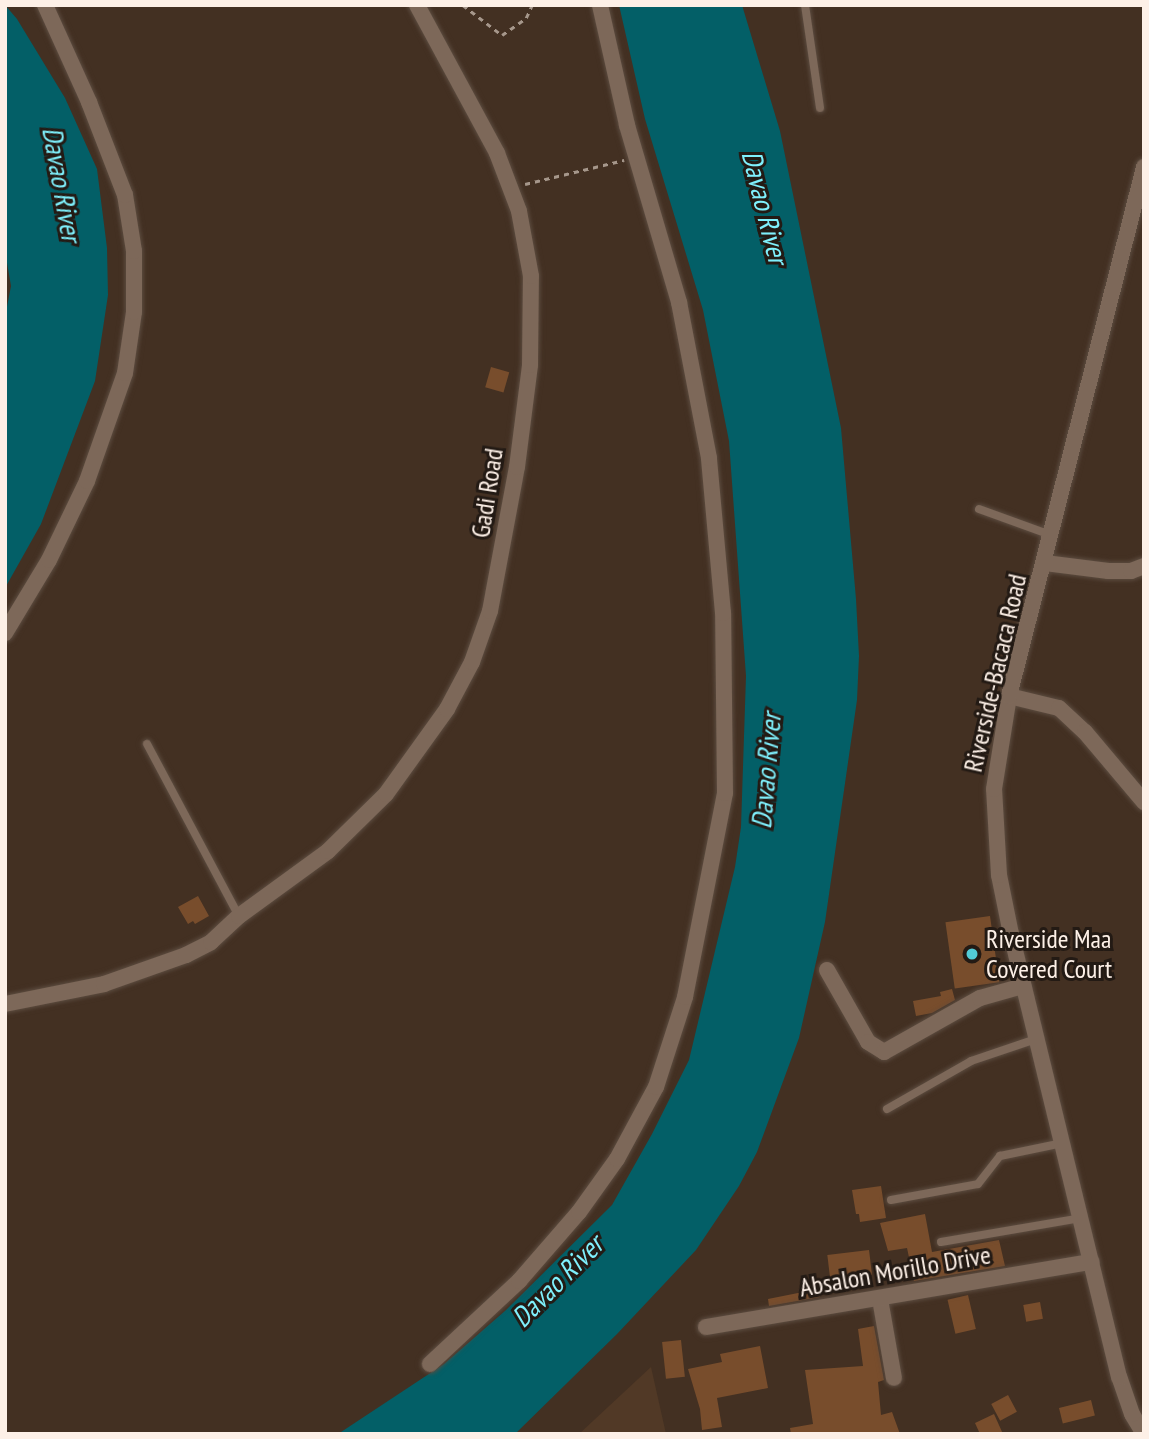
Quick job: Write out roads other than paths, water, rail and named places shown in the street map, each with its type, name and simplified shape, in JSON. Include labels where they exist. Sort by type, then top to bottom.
[{"type":"street","points":[[5,633],[49,560],[87,481],[125,373],[134,312],[134,251],[125,195],[89,102],[45,5]]},
{"type":"street","name":"Gadi Road","points":[[5,1004],[63,995],[141,973],[211,942],[239,916],[328,851],[386,794],[447,709],[472,662],[490,611],[502,555],[530,365],[531,275],[525,236],[511,187],[497,153],[416,5]]},
{"type":"street","points":[[430,1364],[519,1281],[579,1212],[617,1159],[656,1087],[687,985],[725,793],[723,612],[709,458],[679,302],[636,157],[600,5]]},
{"type":"street","name":"Riverside-Bacaca Road","points":[[1144,167],[1009,696],[998,749],[994,827],[999,875],[1036,1039],[1125,1397],[1144,1434]]},
{"type":"street","points":[[1045,563],[1108,571],[1131,571],[1144,566]]},
{"type":"street","points":[[1009,696],[1059,708],[1085,732],[1144,802]]},
{"type":"street","points":[[827,970],[868,1042],[884,1052],[980,998],[1023,986]]},
{"type":"street","name":"Absalon Morillo Drive","points":[[706,1327],[1092,1262]]},
{"type":"street","points":[[880,1299],[894,1378]]},
{"type":"lane","points":[[805,5],[820,108]]},
{"type":"lane","points":[[979,509],[1051,535]]},
{"type":"lane","points":[[147,744],[239,916]]},
{"type":"lane","points":[[887,1109],[971,1060],[1036,1039]]},
{"type":"lane","points":[[891,1200],[978,1184],[1000,1156],[1063,1143]]},
{"type":"lane","points":[[941,1241],[1082,1218]]},
{"type":"water","name":"Davao River","points":[[5,5],[17,19],[65,98],[97,169],[107,248],[108,295],[95,381],[41,524],[5,588],[5,317],[11,286],[5,251]]},
{"type":"water","name":"Davao River","points":[[619,5],[742,5],[780,131],[841,428],[856,599],[859,656],[857,700],[825,922],[799,1038],[757,1152],[739,1186],[696,1250],[617,1334],[515,1434],[338,1434],[444,1364],[506,1310],[612,1205],[689,1060],[735,867],[741,827],[746,676],[729,441],[703,310],[645,119]]},
{"type":"place","name":"Riverside Maa Covered Court","points":[[972,954]]}]
